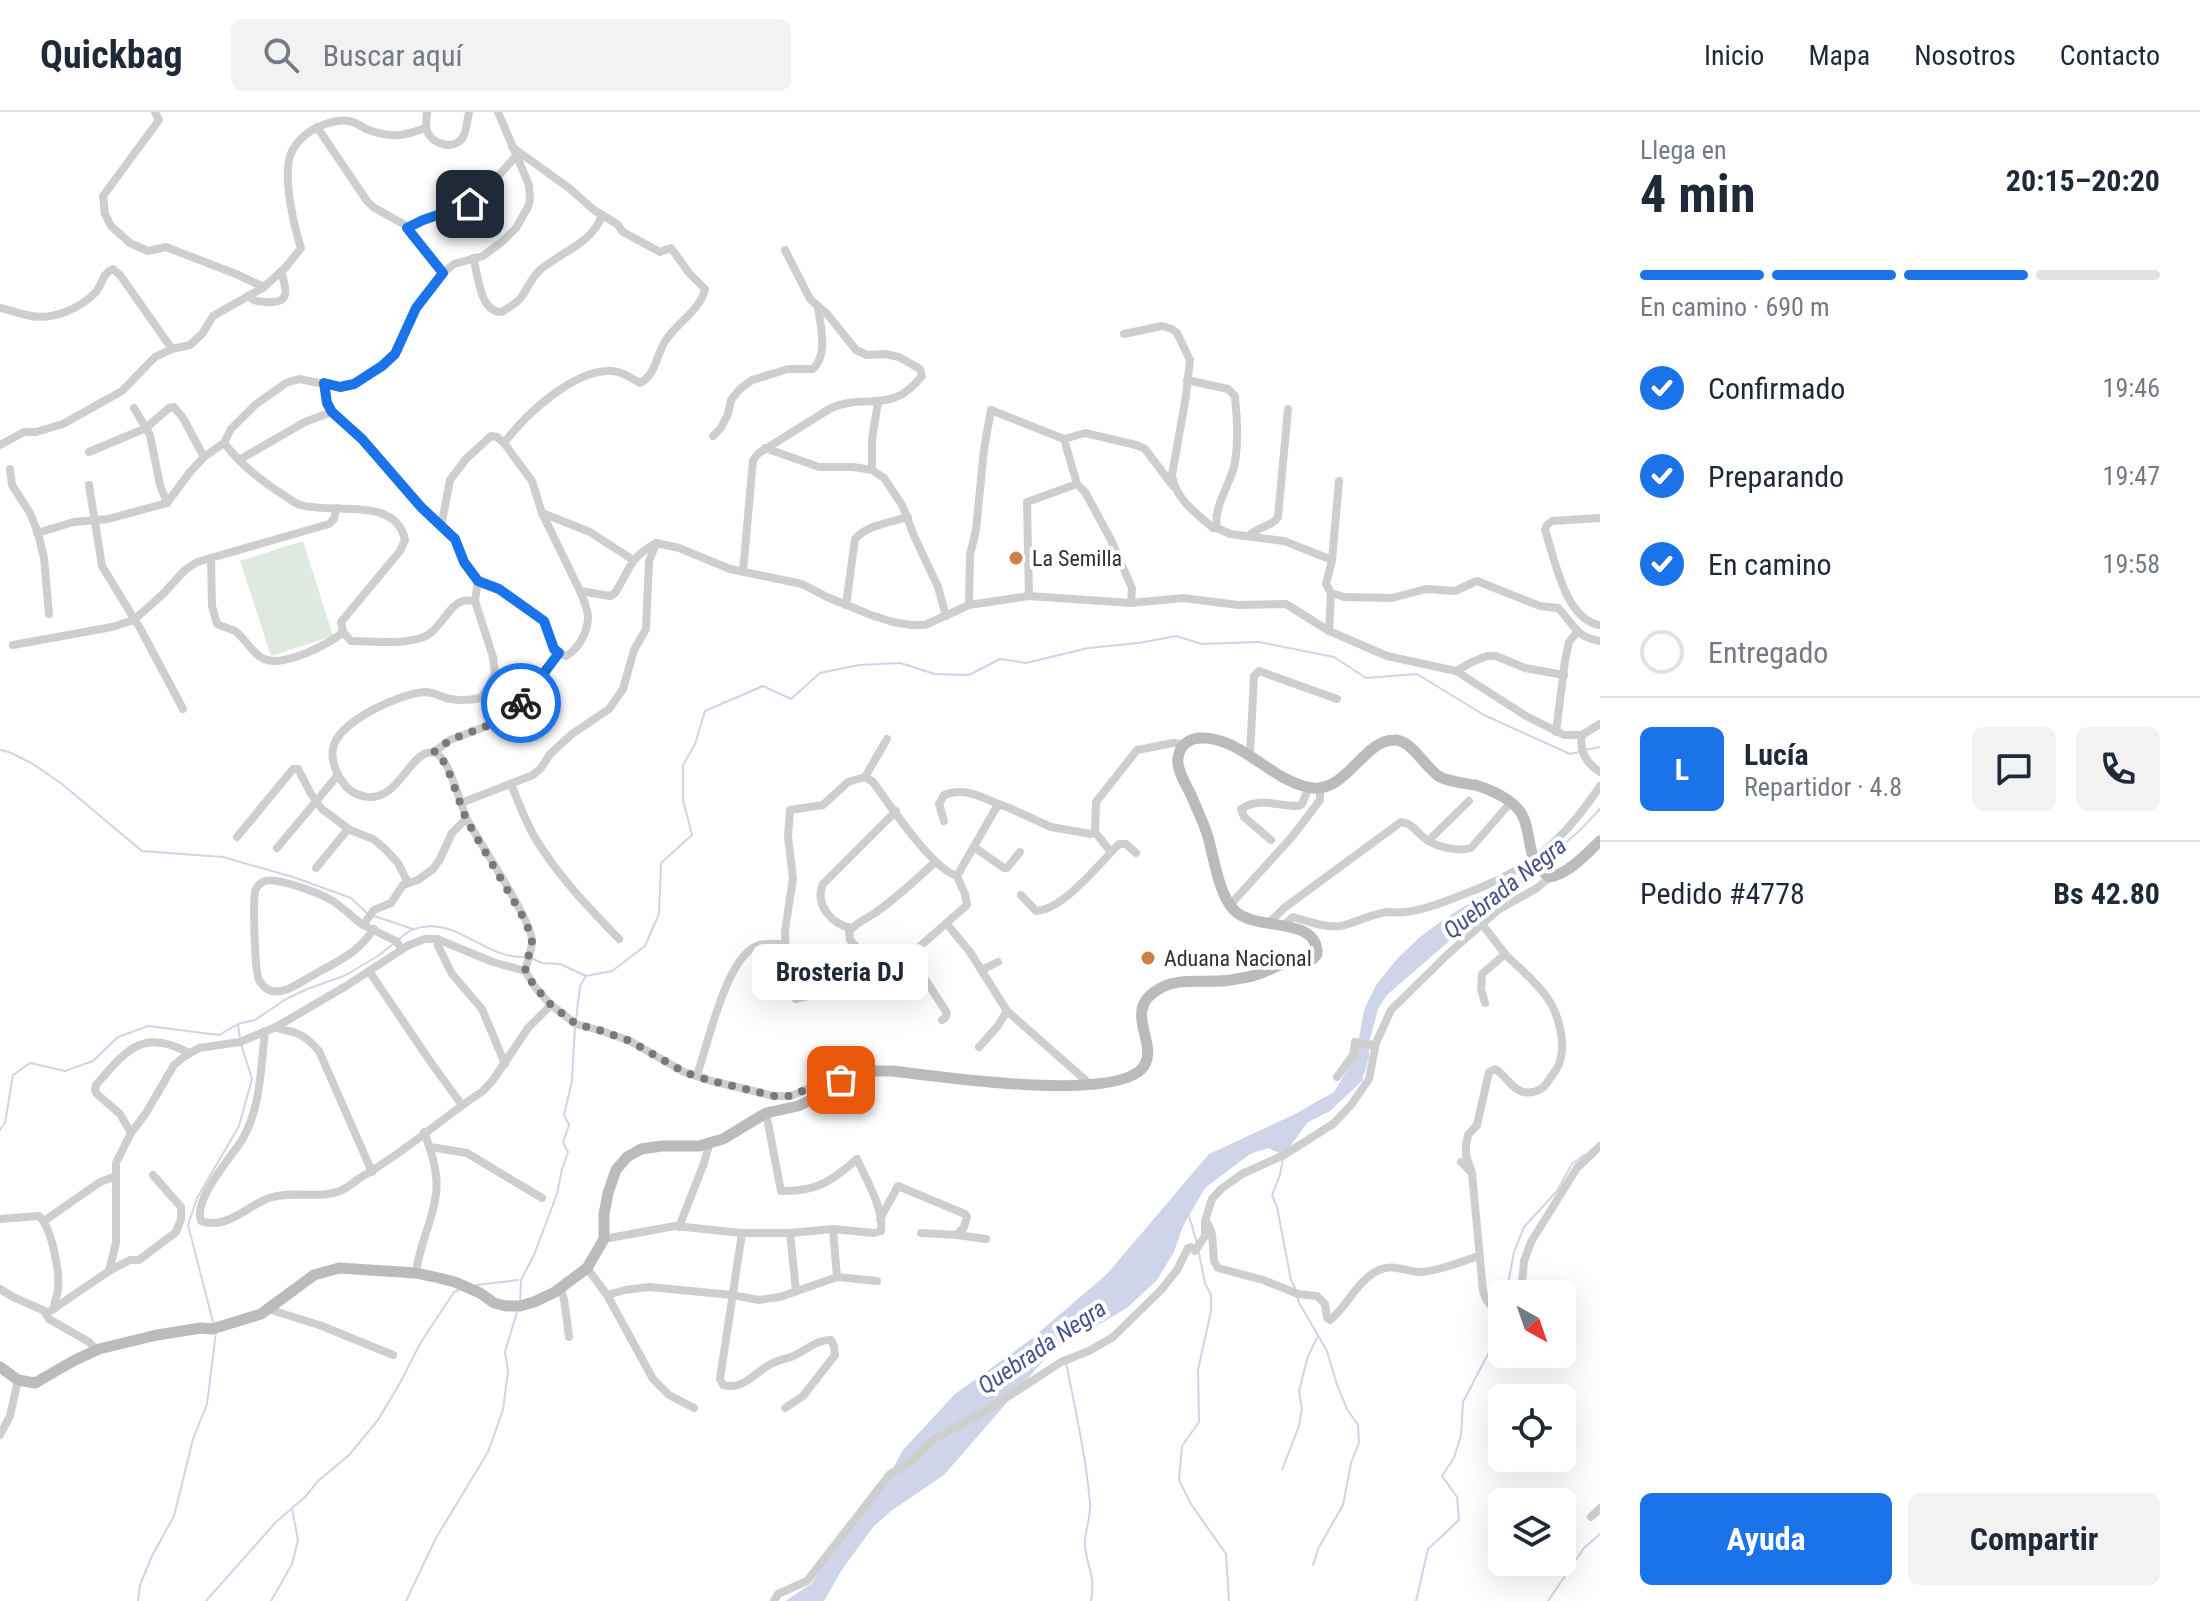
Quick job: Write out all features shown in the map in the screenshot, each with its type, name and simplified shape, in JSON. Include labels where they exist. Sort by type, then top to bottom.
[{"type":"main road","points":[[0,1367],[18,1380],[35,1383],[97,1350],[157,1335],[212,1329],[261,1314],[300,1283],[314,1275],[339,1268],[416,1273],[455,1282],[506,1306],[534,1302],[587,1268],[604,1239],[608,1193],[616,1170],[627,1157],[641,1149],[699,1146],[723,1139],[766,1113],[798,1106],[817,1097],[826,1087],[857,1073],[872,1071],[1030,1086],[1091,1085],[1134,1075],[1145,1064],[1148,1054],[1141,1017],[1144,1005],[1155,990],[1179,982],[1227,981],[1252,976],[1276,966],[1313,959],[1317,954],[1310,936],[1284,925],[1241,917],[1230,905],[1206,832],[1179,769],[1178,757],[1183,744],[1193,739],[1213,739],[1250,755],[1292,782],[1314,788],[1342,777],[1384,741],[1394,740],[1406,744],[1442,778],[1479,786],[1511,802],[1520,812],[1541,868],[1560,874],[1600,841]]},
{"type":"street","points":[[155,112],[159,120],[103,196],[105,214],[111,226],[130,243],[148,251],[166,247],[264,287]]},
{"type":"street","points":[[427,112],[425,128],[432,140],[449,145],[465,134],[469,112]]},
{"type":"street","points":[[37,533],[167,503],[204,457],[224,443],[231,429],[255,405],[286,383],[299,379],[340,387],[354,384],[382,366],[395,354],[416,308],[443,273],[454,264],[483,256],[503,241],[516,228],[528,207],[529,185],[498,112]]},
{"type":"street","points":[[0,445],[24,432],[63,424],[106,401],[129,385],[155,357],[195,342],[213,316],[264,287],[296,256],[301,248],[290,203],[291,153],[317,127],[349,121],[368,130],[401,136],[425,128]]},
{"type":"street","points":[[317,127],[367,201],[407,228],[443,273]]},
{"type":"street","points":[[504,443],[538,407],[581,377],[611,371],[640,383],[645,381],[664,341],[705,289],[671,248],[660,252],[623,232],[617,224],[511,146]]},
{"type":"street","points":[[407,228],[477,200],[516,156]]},
{"type":"street","points":[[473,258],[488,305],[494,312],[502,312],[521,298],[540,270],[592,232],[602,215]]},
{"type":"street","points":[[743,572],[753,460],[765,448],[840,404],[896,398],[906,393],[922,376],[920,369],[899,357],[859,352],[810,299],[785,250]]},
{"type":"street","points":[[0,308],[33,317],[66,312],[97,291],[103,275],[113,269],[172,349]]},
{"type":"street","points":[[248,296],[253,301],[282,300],[286,295],[281,271]]},
{"type":"street","points":[[713,436],[728,414],[731,400],[752,380],[788,369],[813,369],[819,363],[822,350],[818,305]]},
{"type":"street","points":[[1124,334],[1162,326],[1172,329],[1190,360],[1172,475],[1173,486]]},
{"type":"street","points":[[1187,380],[1228,389],[1235,396],[1234,465],[1217,513],[1217,528]]},
{"type":"street","points":[[324,383],[327,403],[332,412],[362,439],[421,507],[441,527],[455,539],[464,562],[478,581],[499,589],[544,621],[554,649],[559,653],[566,656],[579,646],[588,619],[580,591],[542,513],[532,481],[497,437],[491,436],[466,459],[450,480],[441,527]]},
{"type":"street","points":[[872,470],[872,439],[878,402]]},
{"type":"street","points":[[89,452],[146,428],[174,407],[204,457]]},
{"type":"street","points":[[134,408],[153,444],[160,485],[167,503]]},
{"type":"street","points":[[1249,536],[1256,528],[1273,523],[1278,517],[1288,409]]},
{"type":"street","points":[[969,605],[970,555],[991,410],[1064,439],[1085,433],[1096,434],[1145,449],[1187,505],[1213,528],[1230,534],[1284,541],[1332,560]]},
{"type":"street","points":[[239,460],[305,422],[332,412]]},
{"type":"street","points":[[1064,439],[1077,484],[1085,492],[1111,540],[1132,588],[1131,603]]},
{"type":"street","points":[[224,443],[268,485],[299,505],[368,510],[391,517],[399,525],[405,540],[400,551],[341,622],[343,632],[351,641],[419,639],[433,632],[456,605],[464,600],[475,601]]},
{"type":"street","points":[[765,448],[819,467],[872,470],[884,478],[908,517],[938,587],[946,616]]},
{"type":"street","points":[[10,469],[12,485],[33,519],[42,547],[49,614]]},
{"type":"street","points":[[1329,631],[1331,593],[1326,584],[1332,560],[1339,481]]},
{"type":"street","points":[[1029,596],[1027,502],[1077,484]]},
{"type":"street","points":[[89,485],[102,566],[183,709]]},
{"type":"street","points":[[13,645],[112,627],[134,620],[197,562],[329,524],[334,519],[336,508]]},
{"type":"street","points":[[542,513],[590,532],[633,560]]},
{"type":"street","points":[[846,605],[855,539],[866,531],[908,517]]},
{"type":"street","points":[[1600,518],[1552,521],[1545,530],[1568,598],[1588,622],[1600,625]]},
{"type":"street","points":[[580,591],[610,596],[615,593],[633,560],[656,543],[679,548],[712,563],[743,572],[802,584],[846,605],[893,622],[911,625],[925,625],[969,605],[1029,596],[1131,603],[1183,598],[1238,605],[1286,604],[1329,631],[1387,656],[1456,671],[1556,732],[1582,735],[1600,724]]},
{"type":"street","points":[[461,803],[533,775],[572,734],[609,709],[623,689],[634,650],[646,629],[649,561],[656,543]]},
{"type":"street","points":[[211,558],[212,606],[217,624],[236,632],[260,657],[272,662],[289,660],[334,640],[343,632]]},
{"type":"street","points":[[478,581],[475,601],[495,673],[489,686],[481,698],[469,701],[430,692],[414,694],[386,703],[351,724],[338,735],[332,755],[338,775],[346,787],[358,795],[383,797],[423,754],[434,752],[450,740],[505,719],[559,653]]},
{"type":"street","points":[[1331,593],[1344,597],[1392,598],[1426,589],[1455,591],[1477,581],[1540,606],[1558,608],[1577,632],[1600,641]]},
{"type":"street","points":[[1556,732],[1569,642],[1577,632]]},
{"type":"street","points":[[1456,671],[1481,658],[1496,656],[1525,668],[1564,675]]},
{"type":"street","points":[[1250,755],[1254,676],[1259,671],[1337,699]]},
{"type":"street","points":[[1582,735],[1584,756],[1600,772]]},
{"type":"street","points":[[864,995],[844,985],[796,999],[787,992],[785,931],[793,878],[788,837],[790,810],[823,805],[848,782],[865,777],[887,739]]},
{"type":"street","points":[[1111,852],[1095,832],[1096,802],[1137,750],[1183,744]]},
{"type":"street","points":[[434,752],[447,767],[466,819],[526,922],[532,941],[525,971]]},
{"type":"street","points":[[237,837],[293,769],[298,769],[322,809],[348,829],[373,839],[385,849],[398,863],[408,883]]},
{"type":"street","points":[[277,848],[338,775]]},
{"type":"street","points":[[865,777],[873,782],[935,862],[957,876]]},
{"type":"street","points":[[511,784],[532,833],[558,872],[619,939]]},
{"type":"street","points":[[774,1601],[778,1594],[807,1581],[890,1474],[911,1462],[931,1441],[989,1409],[1065,1360],[1113,1337],[1161,1290],[1177,1270],[1188,1248],[1195,1251],[1198,1248],[1205,1236],[1205,1221],[1212,1199],[1221,1189],[1242,1174],[1284,1155],[1333,1124],[1369,1079],[1374,1044],[1391,1010],[1498,910],[1537,888],[1541,868],[1600,786]]},
{"type":"street","points":[[1230,905],[1291,838],[1320,800],[1314,788],[1299,806],[1264,802],[1241,809],[1244,817],[1271,840]]},
{"type":"street","points":[[944,821],[939,804],[944,795],[955,791],[974,793],[1051,827],[1095,832]]},
{"type":"street","points":[[1428,841],[1469,801]]},
{"type":"street","points":[[1268,924],[1284,908],[1395,825],[1410,823],[1428,841],[1466,850],[1511,802]]},
{"type":"street","points":[[957,876],[996,808],[1001,805]]},
{"type":"street","points":[[851,928],[839,925],[830,917],[821,903],[819,892],[823,884],[896,811]]},
{"type":"street","points":[[364,922],[374,910],[391,903],[403,885],[418,880],[433,869],[452,833],[466,819]]},
{"type":"street","points":[[316,868],[348,829]]},
{"type":"street","points":[[1021,895],[1036,911],[1049,907],[1061,900],[1121,844],[1126,844],[1136,853]]},
{"type":"street","points":[[974,847],[1004,868],[1020,852]]},
{"type":"street","points":[[935,862],[902,892],[851,928],[848,935],[850,940],[882,969],[894,969],[967,905],[957,876]]},
{"type":"street","points":[[1284,925],[1293,917],[1343,926],[1387,912],[1407,912],[1541,868]]},
{"type":"street","points":[[374,929],[363,945],[347,957],[282,992],[271,991],[259,980],[253,908],[255,891],[269,880],[281,881],[334,901],[396,941],[401,948]]},
{"type":"street","points":[[946,923],[964,943],[1007,1011],[1091,1085]]},
{"type":"street","points":[[1482,924],[1505,954],[1553,1004],[1560,1023],[1562,1052],[1557,1069],[1541,1090],[1525,1093],[1515,1088],[1502,1073],[1495,1069],[1489,1072],[1477,1125],[1468,1135],[1466,1155],[1472,1173],[1478,1256],[1484,1297],[1488,1302]]},
{"type":"street","points":[[109,1271],[116,1243],[119,1155],[174,1065],[199,1048],[240,1042],[276,1027],[401,948],[425,939],[437,939],[493,962],[525,971],[551,1005],[576,1024],[630,1041],[684,1072],[774,1096],[791,1096],[812,1087],[826,1087]]},
{"type":"street","points":[[437,939],[452,974],[482,1009],[505,1064]]},
{"type":"street","points":[[697,1075],[725,988],[738,963],[759,945],[785,944]]},
{"type":"street","points":[[1485,1003],[1481,989],[1482,974],[1505,954]]},
{"type":"street","points":[[910,956],[947,1013],[942,1020]]},
{"type":"street","points":[[981,970],[998,962]]},
{"type":"street","points":[[369,971],[462,1105]]},
{"type":"street","points":[[265,1031],[259,1085],[250,1123],[202,1203],[199,1215],[201,1221],[207,1223],[227,1220],[281,1195],[326,1194],[342,1190],[372,1172],[483,1091],[528,1028],[551,1005]]},
{"type":"street","points":[[979,1047],[1007,1011]]},
{"type":"street","points":[[276,1027],[296,1033],[312,1042],[319,1051],[372,1172]]},
{"type":"street","points":[[131,1133],[120,1114],[97,1094],[96,1085],[136,1045],[151,1041],[189,1053]]},
{"type":"street","points":[[1337,1077],[1353,1055],[1355,1042],[1374,1044]]},
{"type":"street","points":[[604,1239],[679,1227],[742,1233],[833,1229],[878,1232],[882,1229],[878,1208],[857,1159],[834,1180],[804,1189],[781,1191],[766,1113]]},
{"type":"street","points":[[416,1273],[437,1192],[437,1178],[424,1132]]},
{"type":"street","points":[[679,1227],[710,1142]]},
{"type":"street","points":[[1522,1280],[1524,1261],[1531,1242],[1577,1168],[1600,1146]]},
{"type":"street","points":[[430,1147],[467,1153],[542,1198]]},
{"type":"street","points":[[1461,1162],[1472,1173]]},
{"type":"street","points":[[97,1350],[46,1314],[109,1271],[130,1260],[139,1260],[176,1232],[181,1207],[153,1175]]},
{"type":"street","points":[[44,1221],[100,1182],[116,1176]]},
{"type":"street","points":[[880,1219],[898,1186],[965,1214],[967,1222],[957,1235]]},
{"type":"street","points":[[0,1219],[39,1216],[44,1221],[58,1278],[51,1310]]},
{"type":"street","points":[[1205,1221],[1210,1226],[1214,1261],[1218,1268],[1263,1280],[1298,1294],[1317,1296],[1325,1304],[1330,1320],[1365,1280],[1377,1271],[1389,1267],[1422,1272],[1478,1256]]},
{"type":"street","points":[[833,1229],[837,1277]]},
{"type":"street","points":[[742,1233],[720,1379],[723,1385],[739,1385],[774,1362],[824,1340],[831,1340],[834,1346],[835,1355],[803,1396],[785,1408]]},
{"type":"street","points":[[790,1233],[796,1291]]},
{"type":"street","points":[[921,1233],[986,1239]]},
{"type":"street","points":[[587,1268],[607,1295],[653,1379],[669,1395],[694,1408]]},
{"type":"street","points":[[607,1295],[649,1287],[770,1300],[837,1277],[877,1281]]},
{"type":"street","points":[[560,1288],[569,1337]]},
{"type":"street","points":[[0,1289],[13,1297],[51,1310]]},
{"type":"street","points":[[268,1309],[322,1326],[393,1355]]},
{"type":"street","points":[[0,1435],[10,1416],[18,1380]]},
{"type":"street","points":[[1591,1517],[1600,1508]]},
{"type":"shaded area","points":[[303,541],[333,636],[271,656],[240,561]]},
{"type":"water","name":"Quebrada Negra","points":[[1529,871],[1536,878],[1493,903],[1387,995],[1378,1009],[1362,1081],[1330,1111],[1308,1122],[1284,1155],[1268,1148],[1250,1154],[1205,1188],[1157,1280],[1127,1308],[1050,1353],[944,1475],[874,1526],[843,1568],[824,1601],[785,1601],[811,1584],[858,1513],[890,1474],[903,1450],[955,1394],[1030,1340],[1107,1274],[1209,1154],[1334,1092],[1356,1055],[1364,1010],[1376,985],[1397,959],[1444,919]]},
{"type":"waterway","points":[[531,958],[542,963],[560,964],[586,976],[612,971],[645,946],[659,914],[661,863],[692,835],[683,800],[683,765],[695,744],[705,711],[763,686],[791,699],[820,673],[859,665],[900,663],[935,674],[969,675],[1000,659],[1026,663],[1088,648],[1176,636],[1202,644],[1259,642],[1334,657],[1366,678],[1417,674],[1484,715],[1570,754],[1579,752]]},
{"type":"waterway","points":[[1585,750],[1600,747]]},
{"type":"waterway","points":[[0,750],[33,764],[62,784],[142,851],[223,857],[351,898],[368,914]]},
{"type":"waterway","name":"Quebrada Negra","points":[[1542,864],[1600,809]]},
{"type":"waterway","points":[[374,916],[413,929]]},
{"type":"waterway","points":[[398,940],[414,929],[429,926],[457,932],[496,952],[525,957]]},
{"type":"waterway","points":[[0,1130],[5,1123],[13,1075],[30,1063],[65,1071],[93,1061],[118,1037],[148,1026],[219,1035],[238,1024],[255,1020],[307,989],[344,976],[393,944]]},
{"type":"waterway","points":[[576,1020],[580,986],[586,976]]},
{"type":"waterway","points":[[238,1025],[240,1038]]},
{"type":"waterway","points":[[520,1303],[521,1280],[557,1194],[568,1152],[563,1142],[569,1125],[564,1115],[572,1081],[575,1026]]},
{"type":"waterway","points":[[213,1322],[188,1225],[197,1198],[239,1126],[252,1079],[241,1044]]},
{"type":"waterway","points":[[1509,1280],[1514,1252],[1524,1227],[1557,1191],[1572,1164],[1584,1155]]},
{"type":"waterway","points":[[1283,1158],[1272,1195],[1296,1290]]},
{"type":"waterway","points":[[1189,1216],[1197,1243]]},
{"type":"waterway","points":[[1199,1253],[1205,1283],[1211,1295],[1211,1311],[1198,1370],[1199,1422],[1182,1446],[1179,1480],[1191,1504],[1226,1554],[1229,1601]]},
{"type":"waterway","points":[[477,1285],[518,1280]]},
{"type":"waterway","points":[[206,1601],[276,1522],[349,1455],[378,1420],[421,1342],[454,1292],[459,1290]]},
{"type":"waterway","points":[[1298,1295],[1298,1301],[1327,1351],[1347,1409],[1358,1425],[1359,1443],[1351,1463],[1343,1505],[1318,1549],[1313,1565]]},
{"type":"waterway","points":[[406,1601],[436,1538],[488,1452],[503,1410],[508,1371],[505,1352],[517,1312]]},
{"type":"waterway","points":[[138,1601],[140,1585],[152,1556],[174,1516],[193,1439],[207,1404],[216,1332]]},
{"type":"waterway","points":[[1282,1470],[1299,1426],[1302,1409],[1299,1391],[1308,1356],[1317,1338]]},
{"type":"waterway","points":[[1416,1601],[1428,1549],[1459,1520],[1457,1497],[1442,1476],[1454,1458],[1461,1435],[1463,1402],[1488,1354]]},
{"type":"waterway","points":[[1066,1362],[1088,1485],[1090,1509],[1085,1546],[1092,1578],[1091,1601]]},
{"type":"waterway","points":[[271,1601],[292,1564],[298,1540],[292,1509]]},
{"type":"waterway","points":[[1548,1601],[1584,1548],[1600,1534]]},
{"type":"way so far","points":[[521,703],[505,719],[450,740],[434,752],[447,767],[466,819],[526,922],[532,941],[525,971],[535,987],[551,1005],[576,1024],[630,1041],[684,1072],[708,1080],[774,1096],[791,1096],[841,1080]]},
{"type":"place","name":"La Semilla","points":[[1016,558]]},
{"type":"place","name":"Aduana Nacional","points":[[1148,958]]},
{"type":"place","name":"Brosteria DJ","points":[[841,1080]]},
{"type":"route","points":[[470,204],[407,228],[443,273],[416,308],[395,354],[354,384],[340,387],[324,383],[327,403],[332,412],[362,439],[421,507],[455,539],[464,562],[478,581],[499,589],[544,621],[551,643],[559,653],[521,703]]}]
